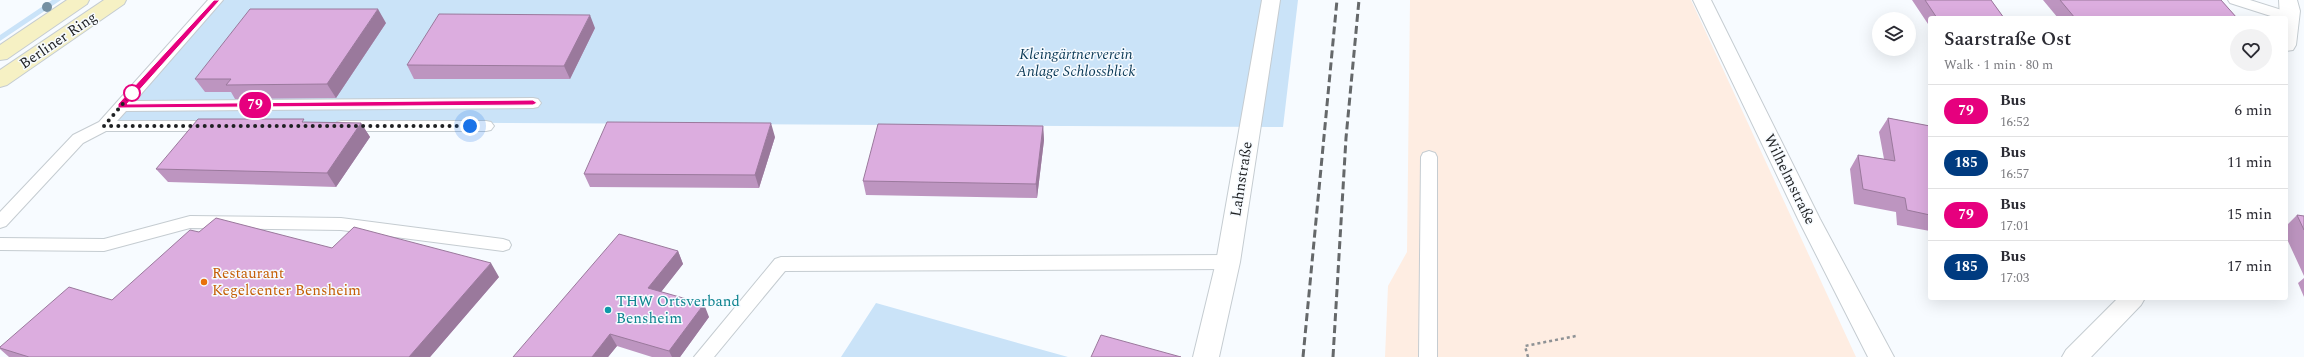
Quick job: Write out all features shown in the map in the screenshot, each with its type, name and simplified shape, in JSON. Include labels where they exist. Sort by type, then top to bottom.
[{"type":"street","name":"Berliner Ring","points":[[0,54],[80,0]]},
{"type":"street","name":"Berliner Ring","points":[[0,80],[117,0]]},
{"type":"street","name":"Lahnstraße","points":[[1206,357],[1228,262],[1271,0]]},
{"type":"street","name":"Wilhelmstraße","points":[[1702,0],[1809,220],[1881,357]]},
{"type":"street","points":[[2075,357],[2131,300]]},
{"type":"lane","points":[[0,222],[78,139],[104,126],[120,106],[216,0]]},
{"type":"lane","points":[[2235,0],[2288,8]]},
{"type":"lane","points":[[120,106],[533,103]]},
{"type":"lane","points":[[104,126],[223,126]]},
{"type":"lane","points":[[327,126],[486,126]]},
{"type":"lane","points":[[1428,357],[1429,157]]},
{"type":"lane","points":[[0,244],[104,245],[190,222],[341,224],[503,245]]},
{"type":"lane","points":[[703,357],[781,264],[1228,262]]},
{"type":"path","points":[[1528,357],[1525,346],[1576,336]]},
{"type":"shaded area","points":[[1410,0],[1691,0],[1856,357],[1385,357],[1388,286],[1407,252]]},
{"type":"green space","points":[[52,0],[61,0],[0,41],[0,35]]},
{"type":"green space","name":"Kleingärtnerverein Anlage Schlossblick","points":[[219,0],[1298,0],[1283,127],[116,121]]},
{"type":"green space","points":[[876,303],[1068,357],[841,357]]},
{"type":"building","points":[[1925,0],[1991,0],[2003,16],[1936,16]]},
{"type":"building","points":[[2060,0],[2221,0],[2235,16],[2073,16]]},
{"type":"building","points":[[250,9],[378,9],[327,84],[226,85],[231,79],[195,79]]},
{"type":"building","points":[[439,14],[590,15],[564,66],[407,65]]},
{"type":"building","points":[[1888,118],[1928,126],[1928,215],[1907,210],[1905,198],[1863,189],[1858,155],[1895,161]]},
{"type":"building","points":[[198,119],[304,119],[302,122],[361,123],[327,173],[156,169]]},
{"type":"building","points":[[607,122],[771,123],[755,175],[584,174]]},
{"type":"building","points":[[878,124],[1043,126],[1036,184],[863,181]]},
{"type":"building","points":[[2297,215],[2304,216],[2304,230]]},
{"type":"building","points":[[216,218],[332,248],[354,227],[491,263],[409,357],[29,357],[0,348],[69,287],[112,300],[190,230],[199,232]]},
{"type":"building","points":[[619,234],[678,251],[648,288],[704,304],[669,351],[610,334],[592,357],[513,357]]},
{"type":"building","points":[[1101,335],[1181,357],[1091,357]]},
{"type":"railway","points":[[1303,357],[1337,0]]},
{"type":"railway","points":[[1333,357],[1346,138],[1359,0]]},
{"type":"bus line","name":"79","points":[[216,0],[120,106],[533,103]]},
{"type":"place","name":"Restaurant Kegelcenter Bensheim","points":[[204,282]]},
{"type":"place","name":"THW Ortsverband Bensheim","points":[[608,310]]},
{"type":"route","points":[[132,93],[104,126],[470,126]]}]
